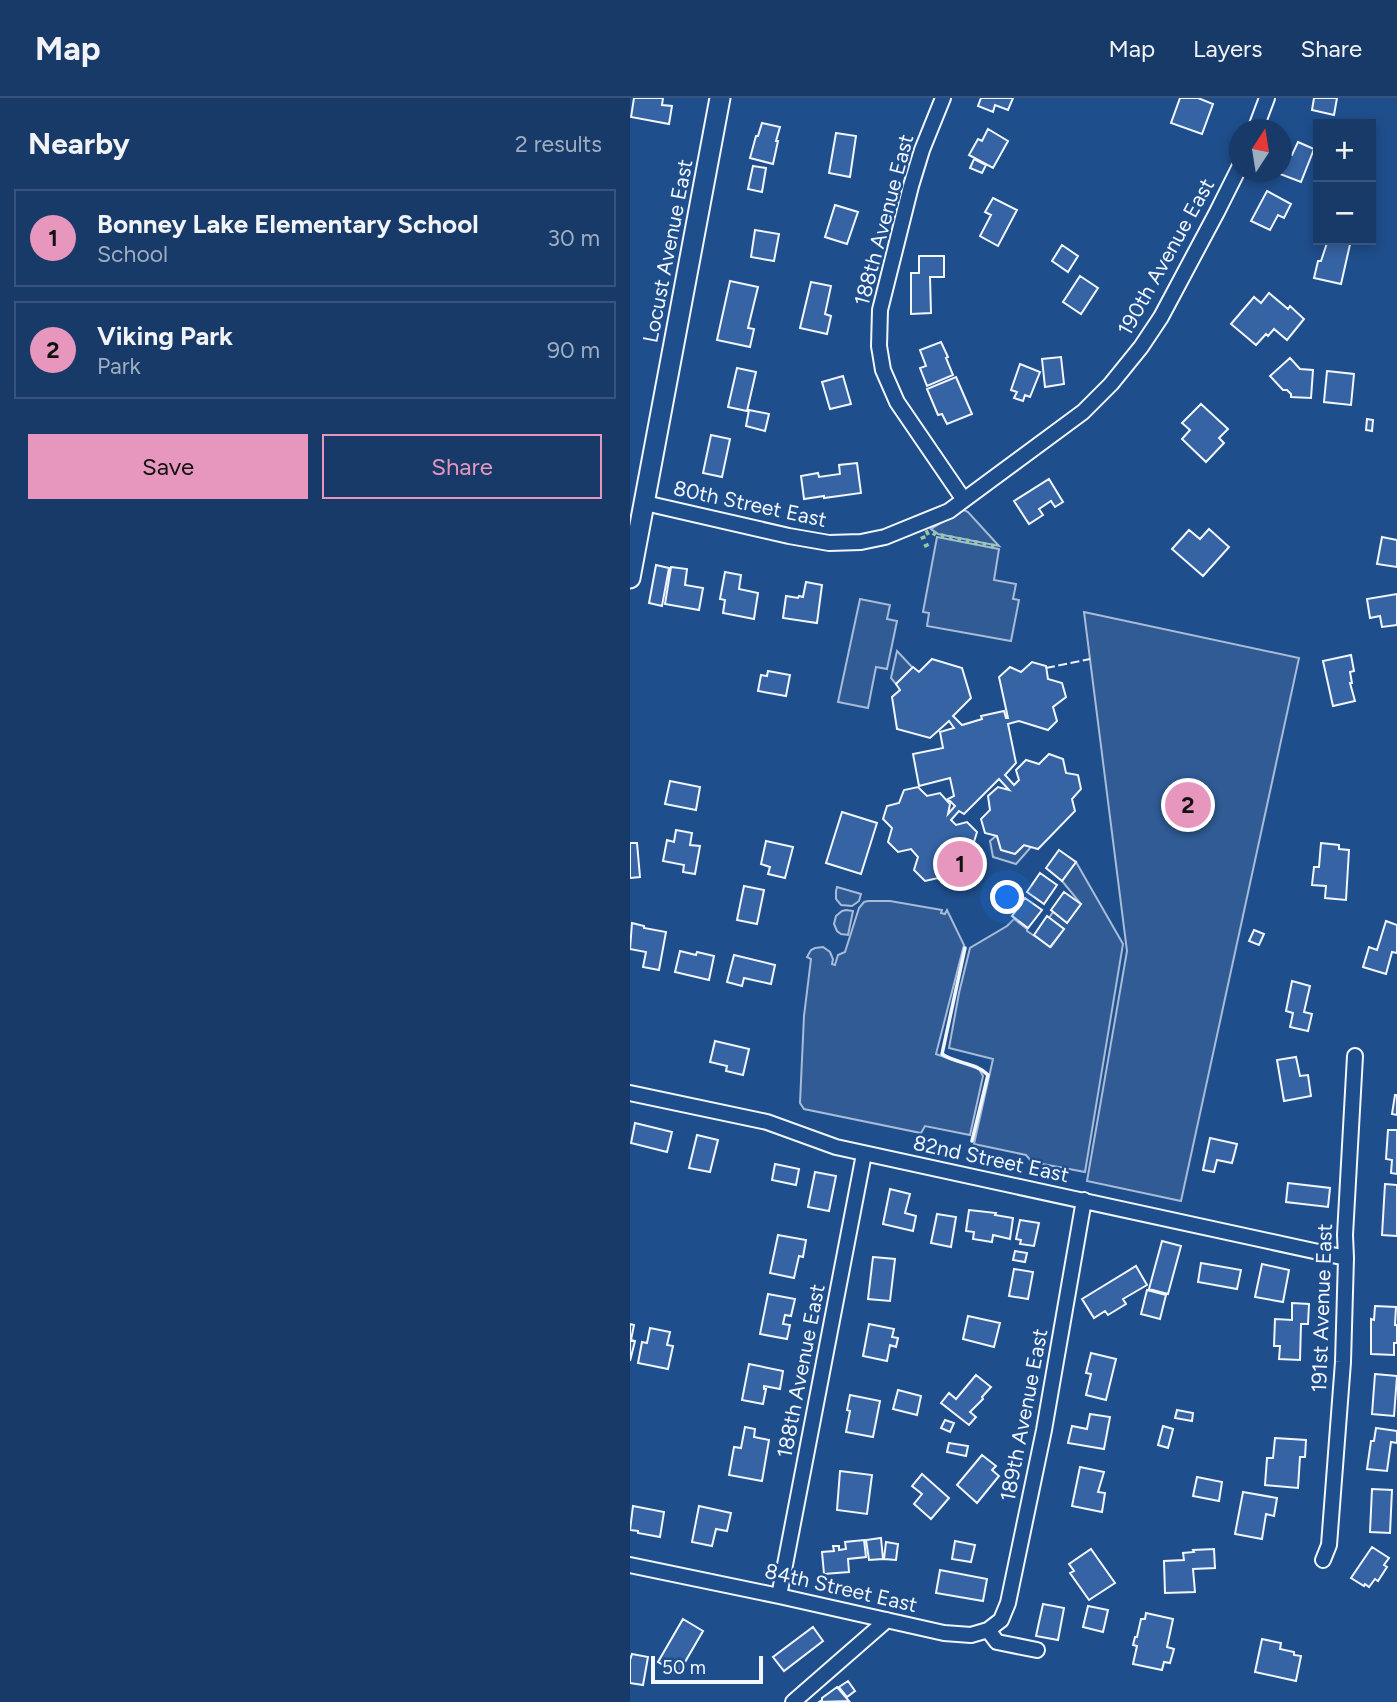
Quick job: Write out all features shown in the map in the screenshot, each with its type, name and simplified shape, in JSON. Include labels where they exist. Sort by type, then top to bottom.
[{"type":"street","name":"Locust Avenue East","points":[[630,578],[720,98]]},
{"type":"street","name":"188th Avenue East","points":[[943,98],[911,186],[880,310],[879,346],[883,370],[897,402],[964,500]]},
{"type":"street","points":[[1259,119],[1267,98]]},
{"type":"street","name":"190th Avenue East","points":[[964,500],[1083,412],[1111,384],[1161,317],[1232,182]]},
{"type":"street","name":"80th Street East","points":[[645,503],[829,543],[862,542],[885,537],[949,511],[964,500]]},
{"type":"street","name":"191st Avenue East","points":[[1323,1560],[1329,1545],[1343,1362],[1345,1235],[1355,1056]]},
{"type":"street","name":"82nd Street East","points":[[630,1093],[766,1122],[864,1154],[1346,1258]]},
{"type":"street","name":"188th Avenue East","points":[[779,1596],[864,1154]]},
{"type":"street","name":"189th Avenue East","points":[[988,1630],[1001,1620],[1008,1603],[1044,1430],[1084,1200]]},
{"type":"street","name":"84th Street East","points":[[630,1565],[944,1633],[971,1635],[988,1630]]},
{"type":"street","points":[[793,1702],[887,1620]]},
{"type":"street","points":[[988,1630],[997,1642],[1037,1650]]},
{"type":"shaded area","points":[[964,510],[999,546],[938,534],[931,529]]},
{"type":"shaded area","points":[[937,537],[999,549],[994,580],[1016,584],[1013,599],[1019,600],[1011,641],[927,626],[929,613],[923,612]]},
{"type":"shaded area","points":[[860,599],[890,605],[887,619],[897,621],[887,669],[876,667],[868,708],[838,702]]},
{"type":"shaded area","points":[[1084,612],[1299,658],[1181,1201],[1087,1181],[1127,951]]},
{"type":"shaded area","points":[[897,651],[913,668],[896,684],[891,678]]},
{"type":"shaded area","points":[[996,836],[1001,850],[1015,854],[1024,845],[1031,847],[1016,864],[993,857],[990,841]]},
{"type":"shaded area","points":[[1076,862],[1123,944],[1085,1172],[1032,1162],[1026,1155],[974,1144],[993,1059],[949,1048],[970,948],[1014,919],[1051,947],[1064,929],[1049,918],[1053,912],[1067,922],[1081,904],[1062,881]]},
{"type":"shaded area","points":[[837,887],[861,894],[859,901],[852,906],[841,905],[836,899]]},
{"type":"shaded area","points":[[868,901],[890,901],[942,910],[941,913],[945,914],[947,910],[964,945],[936,1054],[979,1069],[983,1076],[970,1135],[925,1126],[921,1133],[804,1109],[800,1103],[804,1016],[811,959],[807,957],[811,950],[823,947],[830,952],[832,964],[835,965],[838,955],[845,952],[859,908]]},
{"type":"shaded area","points":[[846,910],[853,911],[848,935],[837,931],[834,924],[836,916]]},
{"type":"building","points":[[634,98],[663,98],[662,105],[672,106],[669,124],[631,117]]},
{"type":"building","points":[[981,98],[1013,98],[1008,110],[995,105],[993,112],[978,106]]},
{"type":"building","points":[[1180,98],[1198,98],[1213,104],[1202,134],[1171,123]]},
{"type":"building","points":[[1314,98],[1337,98],[1334,115],[1312,110]]},
{"type":"building","points":[[762,123],[780,127],[773,164],[750,158]]},
{"type":"building","points":[[988,129],[1008,141],[993,168],[969,155],[978,139],[982,141]]},
{"type":"building","points":[[836,133],[856,136],[850,177],[829,173]]},
{"type":"building","points":[[1298,142],[1313,149],[1301,182],[1292,179],[1292,155]]},
{"type":"building","points":[[974,159],[986,165],[982,173],[970,168]]},
{"type":"building","points":[[753,166],[766,168],[762,192],[748,189]]},
{"type":"building","points":[[1267,191],[1291,204],[1284,218],[1278,215],[1270,230],[1251,221]]},
{"type":"building","points":[[993,198],[1017,210],[998,246],[980,236],[991,215],[985,212]]},
{"type":"building","points":[[835,205],[858,212],[847,244],[825,237]]},
{"type":"building","points":[[755,230],[779,234],[774,261],[751,257]]},
{"type":"building","points":[[1062,245],[1078,256],[1068,272],[1052,261]]},
{"type":"building","points":[[1326,245],[1350,245],[1341,284],[1314,278],[1318,261],[1321,261]]},
{"type":"building","points":[[919,256],[944,256],[944,277],[930,277],[931,313],[911,314],[911,273],[919,273]]},
{"type":"building","points":[[1080,276],[1098,288],[1081,314],[1063,302]]},
{"type":"building","points":[[730,281],[758,287],[748,328],[754,329],[750,347],[717,340]]},
{"type":"building","points":[[811,282],[831,286],[825,314],[831,316],[827,334],[800,328]]},
{"type":"building","points":[[1269,293],[1304,319],[1287,340],[1274,329],[1256,345],[1231,324],[1254,297],[1261,303]]},
{"type":"building","points":[[941,342],[953,375],[927,386],[920,368],[926,366],[920,350]]},
{"type":"building","points":[[1061,357],[1064,384],[1045,387],[1042,359]]},
{"type":"building","points":[[1290,358],[1300,369],[1313,370],[1311,398],[1291,397],[1287,390],[1283,390],[1270,376]]},
{"type":"building","points":[[1020,364],[1040,372],[1030,397],[1025,395],[1023,401],[1014,398],[1017,392],[1011,390]]},
{"type":"building","points":[[737,368],[756,372],[747,411],[728,407]]},
{"type":"building","points":[[1327,371],[1354,374],[1351,405],[1324,402]]},
{"type":"building","points":[[843,376],[851,404],[830,409],[822,382]]},
{"type":"building","points":[[956,377],[972,414],[947,424],[942,414],[938,415],[927,389]]},
{"type":"building","points":[[1201,404],[1228,429],[1219,438],[1224,443],[1206,462],[1182,439],[1190,430],[1182,423]]},
{"type":"building","points":[[749,410],[769,414],[765,431],[746,426]]},
{"type":"building","points":[[1367,419],[1373,420],[1372,431],[1366,430]]},
{"type":"building","points":[[711,435],[730,439],[722,477],[703,473]]},
{"type":"building","points":[[857,463],[861,493],[804,499],[801,476],[818,473],[819,477],[840,474],[839,465]]},
{"type":"building","points":[[1049,479],[1063,502],[1055,507],[1051,501],[1039,509],[1043,515],[1029,524],[1014,501]]},
{"type":"building","points":[[1209,529],[1229,547],[1203,576],[1172,549],[1189,530],[1200,539]]},
{"type":"building","points":[[1382,537],[1397,540],[1397,567],[1377,564]]},
{"type":"building","points":[[656,565],[669,568],[662,606],[649,603]]},
{"type":"building","points":[[671,567],[687,569],[685,585],[703,588],[699,610],[665,604]]},
{"type":"building","points":[[725,572],[741,575],[739,589],[758,593],[754,619],[723,613],[725,600],[720,599]]},
{"type":"building","points":[[806,582],[822,585],[817,623],[783,618],[786,596],[803,597]]},
{"type":"building","points":[[1397,594],[1397,625],[1382,627],[1380,616],[1370,618],[1367,599]]},
{"type":"building","points":[[1351,655],[1354,671],[1350,672],[1350,683],[1355,701],[1333,706],[1323,661]]},
{"type":"building","points":[[932,659],[962,668],[971,698],[953,716],[962,725],[982,719],[981,716],[1004,711],[1008,718],[999,677],[1010,667],[1021,672],[1032,662],[1046,666],[1048,679],[1062,683],[1066,697],[1053,707],[1057,721],[1048,730],[1019,721],[1008,724],[1016,763],[1005,775],[1014,785],[1019,780],[1016,770],[1026,760],[1039,764],[1049,754],[1063,759],[1066,773],[1078,775],[1081,789],[1072,799],[1075,811],[1038,849],[1024,845],[1015,854],[1001,850],[997,836],[985,833],[981,819],[990,810],[988,796],[998,787],[1009,790],[999,779],[964,814],[959,811],[951,820],[956,825],[967,822],[977,832],[973,845],[983,855],[978,868],[965,872],[961,885],[948,887],[938,878],[925,881],[914,870],[918,857],[911,849],[898,852],[888,842],[892,828],[883,819],[887,806],[899,803],[904,790],[918,787],[927,796],[940,793],[950,804],[948,814],[955,806],[948,799],[954,796],[950,778],[919,786],[913,754],[943,748],[940,732],[954,728],[949,721],[930,738],[897,729],[892,697],[900,690],[896,684],[913,667],[919,672]]},
{"type":"building","points":[[768,671],[790,675],[786,696],[758,691],[761,675],[767,676]]},
{"type":"building","points":[[670,781],[700,787],[696,810],[665,804]]},
{"type":"building","points":[[842,812],[877,823],[861,874],[826,863]]},
{"type":"building","points":[[676,830],[692,833],[690,845],[700,846],[695,874],[683,872],[684,865],[663,861],[667,840],[674,842]]},
{"type":"building","points":[[766,841],[793,847],[785,878],[768,874],[770,867],[761,864]]},
{"type":"building","points":[[630,843],[637,843],[640,877],[630,878]]},
{"type":"building","points":[[1321,843],[1339,845],[1339,849],[1349,850],[1346,900],[1325,898],[1326,886],[1312,885],[1314,867],[1319,867]]},
{"type":"building","points":[[1059,850],[1076,862],[1062,881],[1046,868]]},
{"type":"building","points":[[1040,873],[1057,885],[1044,904],[1027,892]]},
{"type":"building","points":[[744,886],[764,890],[757,924],[737,920]]},
{"type":"building","points":[[1064,892],[1081,904],[1067,923],[1051,910]]},
{"type":"building","points":[[1025,898],[1042,910],[1028,928],[1012,916]]},
{"type":"building","points":[[1047,916],[1064,929],[1050,947],[1034,935]]},
{"type":"building","points":[[1386,921],[1397,925],[1397,953],[1392,952],[1386,974],[1363,967],[1369,947],[1377,950]]},
{"type":"building","points":[[632,923],[666,932],[659,970],[643,967],[646,952],[630,949]]},
{"type":"building","points":[[1254,930],[1264,934],[1259,945],[1249,941]]},
{"type":"building","points":[[680,951],[714,956],[709,980],[675,972]]},
{"type":"building","points":[[734,955],[775,965],[771,984],[744,978],[742,986],[727,982]]},
{"type":"building","points":[[1292,981],[1310,986],[1304,1012],[1312,1014],[1308,1031],[1290,1027],[1293,1013],[1286,1011]]},
{"type":"building","points":[[715,1041],[749,1049],[743,1075],[726,1071],[727,1066],[710,1062]]},
{"type":"building","points":[[1296,1057],[1300,1076],[1308,1075],[1311,1096],[1284,1101],[1277,1060]]},
{"type":"building","points":[[1397,1095],[1397,1115],[1392,1114]]},
{"type":"building","points":[[635,1123],[672,1132],[667,1152],[631,1143]]},
{"type":"building","points":[[1388,1130],[1397,1130],[1397,1174],[1391,1173],[1392,1160],[1386,1159]]},
{"type":"building","points":[[697,1135],[718,1140],[710,1172],[689,1168]]},
{"type":"building","points":[[1210,1138],[1237,1144],[1232,1163],[1217,1160],[1214,1172],[1203,1170]]},
{"type":"building","points":[[775,1164],[799,1169],[796,1185],[772,1180]]},
{"type":"building","points":[[815,1172],[836,1176],[829,1211],[808,1207]]},
{"type":"building","points":[[1288,1183],[1330,1188],[1328,1207],[1286,1202]]},
{"type":"building","points":[[1385,1184],[1397,1185],[1397,1236],[1382,1235]]},
{"type":"building","points":[[890,1189],[910,1194],[905,1213],[916,1216],[913,1231],[883,1224]]},
{"type":"building","points":[[969,1210],[1013,1218],[1010,1239],[993,1235],[992,1242],[973,1239],[974,1232],[966,1231]]},
{"type":"building","points":[[937,1214],[956,1217],[951,1247],[931,1243]]},
{"type":"building","points":[[1020,1220],[1039,1223],[1034,1246],[1020,1244],[1021,1240],[1016,1239]]},
{"type":"building","points":[[778,1235],[806,1240],[803,1257],[799,1256],[794,1278],[770,1273]]},
{"type":"building","points":[[1162,1241],[1181,1246],[1168,1294],[1149,1289]]},
{"type":"building","points":[[1015,1251],[1027,1253],[1025,1262],[1013,1260]]},
{"type":"building","points":[[873,1257],[895,1259],[890,1301],[868,1299]]},
{"type":"building","points":[[1201,1263],[1241,1270],[1237,1289],[1198,1282]]},
{"type":"building","points":[[1262,1264],[1289,1270],[1283,1302],[1255,1297]]},
{"type":"building","points":[[1136,1266],[1147,1285],[1123,1299],[1126,1304],[1108,1315],[1105,1311],[1094,1318],[1082,1299]]},
{"type":"building","points":[[1014,1269],[1033,1272],[1028,1299],[1009,1296]]},
{"type":"building","points":[[1147,1290],[1166,1295],[1160,1319],[1141,1314]]},
{"type":"building","points":[[768,1294],[795,1299],[791,1316],[785,1315],[783,1324],[790,1325],[787,1339],[760,1334]]},
{"type":"building","points":[[1292,1303],[1309,1304],[1308,1324],[1301,1324],[1300,1360],[1279,1359],[1280,1346],[1274,1346],[1275,1319],[1292,1320]]},
{"type":"building","points":[[1375,1306],[1396,1307],[1397,1343],[1394,1343],[1394,1355],[1371,1354],[1371,1319],[1374,1320]]},
{"type":"building","points":[[968,1316],[1000,1323],[994,1347],[963,1339]]},
{"type":"building","points":[[630,1324],[634,1325],[631,1340],[635,1341],[630,1361]]},
{"type":"building","points":[[869,1324],[894,1329],[892,1337],[898,1338],[896,1347],[890,1345],[887,1361],[863,1356]]},
{"type":"building","points":[[650,1328],[670,1332],[667,1345],[673,1346],[668,1369],[638,1363],[642,1342],[647,1343]]},
{"type":"building","points":[[1091,1353],[1116,1359],[1106,1400],[1086,1395],[1091,1374],[1086,1373]]},
{"type":"building","points":[[749,1364],[783,1371],[780,1389],[764,1386],[766,1389],[763,1404],[742,1400]]},
{"type":"building","points":[[1375,1374],[1397,1376],[1394,1416],[1372,1414]]},
{"type":"building","points":[[976,1375],[991,1387],[970,1412],[976,1417],[969,1425],[941,1403],[949,1393],[956,1399]]},
{"type":"building","points":[[898,1390],[921,1396],[917,1415],[893,1409]]},
{"type":"building","points":[[850,1395],[880,1401],[873,1437],[846,1432]]},
{"type":"building","points":[[1177,1410],[1193,1413],[1192,1421],[1175,1418]]},
{"type":"building","points":[[1090,1414],[1110,1417],[1104,1449],[1068,1443],[1072,1426],[1087,1429]]},
{"type":"building","points":[[945,1420],[954,1423],[950,1432],[941,1428]]},
{"type":"building","points":[[1163,1426],[1173,1429],[1168,1448],[1158,1445]]},
{"type":"building","points":[[745,1427],[755,1429],[754,1437],[769,1440],[762,1481],[729,1475],[734,1447],[741,1448]]},
{"type":"building","points":[[1376,1428],[1397,1431],[1397,1443],[1391,1442],[1387,1471],[1367,1469]]},
{"type":"building","points":[[1275,1438],[1306,1440],[1305,1457],[1300,1457],[1298,1488],[1265,1485],[1267,1458],[1273,1458]]},
{"type":"building","points":[[949,1443],[968,1446],[966,1456],[947,1452]]},
{"type":"building","points":[[982,1455],[996,1466],[992,1470],[999,1476],[977,1503],[957,1485]]},
{"type":"building","points":[[1080,1467],[1104,1472],[1098,1492],[1105,1493],[1102,1512],[1072,1506]]},
{"type":"building","points":[[840,1471],[872,1475],[867,1514],[837,1510]]},
{"type":"building","points":[[922,1474],[949,1498],[931,1519],[914,1504],[922,1494],[912,1486]]},
{"type":"building","points":[[1197,1477],[1222,1482],[1219,1501],[1193,1496]]},
{"type":"building","points":[[1372,1489],[1392,1490],[1390,1533],[1370,1532]]},
{"type":"building","points":[[1243,1492],[1277,1498],[1274,1516],[1266,1514],[1262,1539],[1235,1534]]},
{"type":"building","points":[[633,1506],[664,1512],[660,1537],[630,1530]]},
{"type":"building","points":[[699,1506],[731,1513],[727,1531],[716,1529],[712,1546],[692,1542]]},
{"type":"building","points":[[881,1538],[883,1559],[869,1560],[866,1540]]},
{"type":"building","points":[[864,1540],[866,1557],[848,1559],[849,1572],[824,1574],[822,1552],[834,1551],[833,1546],[839,1546],[839,1550],[846,1549],[845,1542]]},
{"type":"building","points":[[955,1541],[975,1545],[971,1562],[952,1559]]},
{"type":"building","points":[[886,1542],[898,1544],[896,1560],[884,1559]]},
{"type":"building","points":[[1372,1547],[1389,1558],[1378,1581],[1375,1579],[1369,1587],[1351,1578]]},
{"type":"building","points":[[1091,1549],[1115,1583],[1089,1600],[1070,1573],[1074,1571],[1069,1564]]},
{"type":"building","points":[[1214,1549],[1215,1568],[1193,1569],[1195,1592],[1165,1593],[1164,1561],[1184,1560],[1183,1553],[1194,1552],[1193,1550]]},
{"type":"building","points":[[940,1570],[987,1579],[983,1601],[936,1593]]},
{"type":"building","points":[[1043,1604],[1064,1608],[1058,1640],[1036,1636]]},
{"type":"building","points":[[1088,1606],[1108,1610],[1103,1632],[1083,1627]]},
{"type":"building","points":[[1146,1613],[1173,1619],[1167,1647],[1174,1649],[1170,1663],[1164,1662],[1162,1670],[1133,1664],[1137,1646],[1133,1645],[1135,1637]]},
{"type":"building","points":[[683,1619],[703,1631],[678,1674],[658,1662]]},
{"type":"building","points":[[813,1627],[823,1641],[784,1671],[773,1657]]},
{"type":"building","points":[[1262,1639],[1281,1643],[1280,1649],[1301,1656],[1296,1681],[1255,1672]]},
{"type":"building","points":[[632,1654],[648,1657],[643,1685],[630,1683]]},
{"type":"building","points":[[848,1681],[855,1691],[847,1697],[839,1687]]},
{"type":"building","points":[[837,1687],[849,1701],[819,1702],[822,1698]]},
{"type":"hedge","points":[[927,547],[922,535],[931,531],[937,535],[997,547]]},
{"type":"fence","points":[[1046,668],[1090,659]]},
{"type":"wall","points":[[965,948],[942,1054],[978,1068],[988,1075],[972,1141]]},
{"type":"place","name":"Viking Park","points":[[1188,805]]},
{"type":"place","name":"Bonney Lake Elementary School","points":[[960,864]]}]
